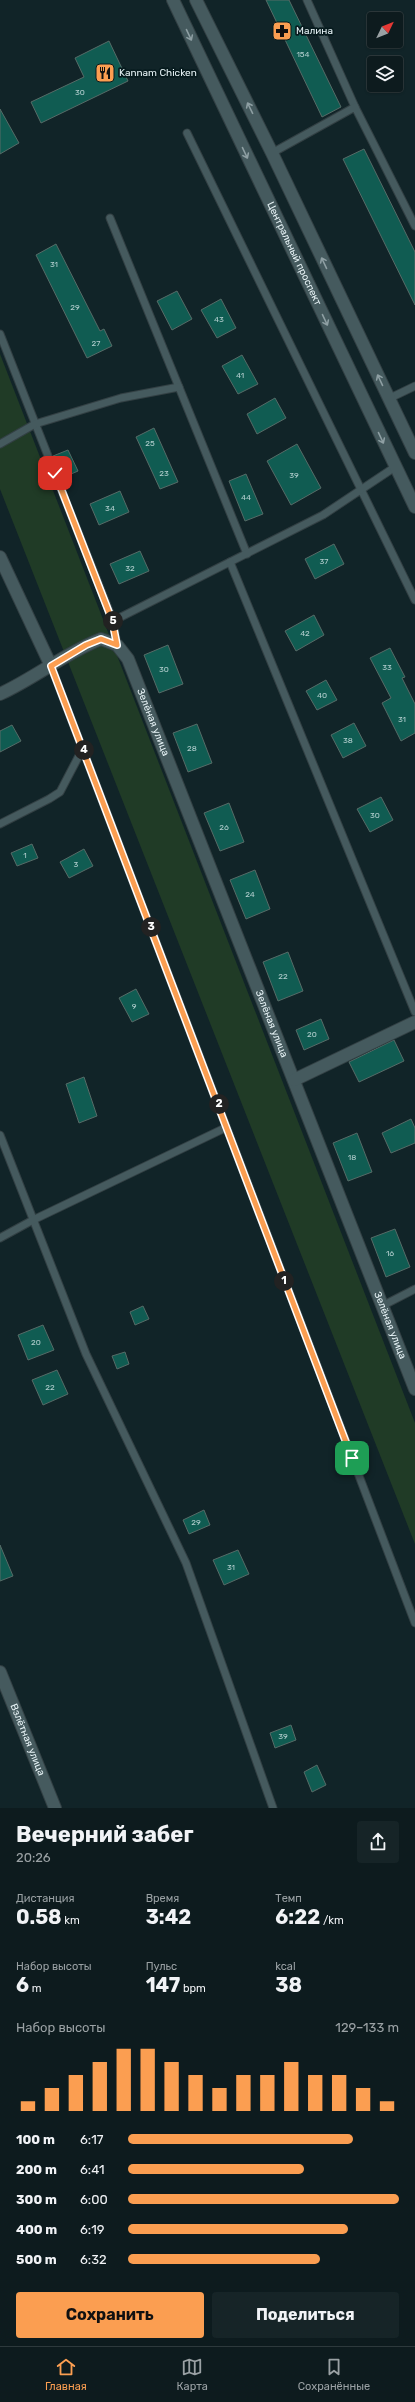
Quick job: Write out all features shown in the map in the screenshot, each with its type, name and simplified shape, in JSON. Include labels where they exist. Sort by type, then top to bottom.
[{"type":"street","name":"Центральный проспект","points":[[172,0],[415,507]]},
{"type":"street","points":[[196,0],[272,153],[415,453]]},
{"type":"street","points":[[0,557],[51,666]]},
{"type":"street","points":[[0,694],[22,684],[86,645],[101,639],[117,645]]},
{"type":"street","name":"Зелёная улица","points":[[117,645],[128,659],[415,1389]]},
{"type":"street","points":[[294,1080],[415,1022]]},
{"type":"street","name":"Взлётная улица","points":[[0,1672],[55,1808]]},
{"type":"lane","points":[[307,0],[355,107],[415,226]]},
{"type":"lane","points":[[272,153],[355,107]]},
{"type":"lane","points":[[187,133],[415,600]]},
{"type":"lane","points":[[110,218],[247,554]]},
{"type":"lane","points":[[0,334],[112,620],[117,645]]},
{"type":"lane","points":[[0,444],[35,424],[121,398],[179,386]]},
{"type":"lane","points":[[388,399],[415,386]]},
{"type":"lane","points":[[112,620],[324,515],[395,467]]},
{"type":"lane","points":[[230,562],[415,1012]]},
{"type":"lane","points":[[51,666],[219,1104],[225,1128],[415,1623]]},
{"type":"lane","points":[[0,824],[60,792],[83,748]]},
{"type":"lane","points":[[0,1238],[33,1220],[225,1128]]},
{"type":"lane","points":[[0,1135],[86,1354],[186,1563],[273,1808]]},
{"type":"lane","points":[[382,1306],[415,1289]]},
{"type":"green space","points":[[0,354],[415,1423],[415,1544],[0,489]]},
{"type":"building","points":[[266,0],[289,0],[341,107],[322,117]]},
{"type":"building","points":[[109,41],[128,81],[41,123],[31,102],[84,77],[75,58]]},
{"type":"building","points":[[0,109],[19,143],[0,154]]},
{"type":"building","points":[[364,149],[415,252],[415,305],[343,159]]},
{"type":"building","points":[[56,244],[100,331],[104,329],[112,346],[87,358],[36,255]]},
{"type":"building","points":[[177,291],[192,319],[172,330],[157,301]]},
{"type":"building","points":[[221,299],[236,328],[217,338],[201,310]]},
{"type":"building","points":[[242,355],[258,384],[238,394],[222,366]]},
{"type":"building","points":[[275,398],[286,418],[257,434],[247,414]]},
{"type":"building","points":[[154,428],[178,482],[160,489],[136,437]]},
{"type":"building","points":[[297,444],[321,488],[291,505],[267,461]]},
{"type":"building","points":[[68,450],[78,471],[62,478],[53,456]]},
{"type":"building","points":[[246,474],[263,514],[245,521],[229,481]]},
{"type":"building","points":[[120,491],[129,512],[99,525],[90,504]]},
{"type":"building","points":[[334,544],[344,564],[315,579],[305,559]]},
{"type":"building","points":[[140,551],[149,571],[119,584],[110,564]]},
{"type":"building","points":[[314,615],[324,635],[296,651],[285,631]]},
{"type":"building","points":[[168,645],[183,684],[159,693],[144,655]]},
{"type":"building","points":[[390,648],[405,677],[402,678],[415,704],[415,733],[401,741],[382,703],[391,698],[370,658]]},
{"type":"building","points":[[326,680],[337,700],[317,710],[306,691]]},
{"type":"building","points":[[354,723],[366,746],[343,758],[331,735]]},
{"type":"building","points":[[197,724],[212,763],[188,772],[173,733]]},
{"type":"building","points":[[12,725],[21,741],[0,752],[0,731]]},
{"type":"building","points":[[381,797],[393,820],[370,832],[357,809]]},
{"type":"building","points":[[229,803],[244,842],[220,851],[204,813]]},
{"type":"building","points":[[32,844],[38,858],[17,866],[11,853]]},
{"type":"building","points":[[84,849],[93,866],[69,878],[60,862]]},
{"type":"building","points":[[255,870],[270,909],[246,919],[230,880]]},
{"type":"building","points":[[288,952],[303,991],[278,1001],[263,962]]},
{"type":"building","points":[[136,989],[149,1014],[132,1022],[119,998]]},
{"type":"building","points":[[321,1019],[329,1039],[304,1050],[296,1030]]},
{"type":"building","points":[[394,1040],[404,1061],[359,1082],[349,1062]]},
{"type":"building","points":[[84,1077],[97,1116],[79,1123],[66,1084]]},
{"type":"building","points":[[411,1119],[415,1128],[415,1143],[391,1153],[382,1133]]},
{"type":"building","points":[[357,1133],[372,1172],[348,1181],[333,1143]]},
{"type":"building","points":[[395,1229],[410,1267],[386,1277],[371,1238]]},
{"type":"building","points":[[143,1306],[149,1319],[135,1325],[130,1312]]},
{"type":"building","points":[[43,1325],[54,1350],[28,1360],[18,1335]]},
{"type":"building","points":[[125,1352],[129,1364],[117,1369],[112,1356]]},
{"type":"building","points":[[57,1370],[68,1394],[43,1405],[32,1380]]},
{"type":"building","points":[[204,1510],[210,1525],[189,1534],[183,1520]]},
{"type":"building","points":[[0,1545],[13,1576],[0,1581]]},
{"type":"building","points":[[238,1550],[249,1574],[224,1585],[213,1560]]},
{"type":"building","points":[[291,1725],[296,1740],[275,1748],[270,1733]]},
{"type":"building","points":[[317,1765],[326,1785],[312,1792],[304,1772]]},
{"type":"place","name":"Малина","points":[[282,31]]},
{"type":"place","name":"Kannam Chicken","points":[[105,73]]},
{"type":"route","points":[[55,473],[112,620],[117,645],[101,639],[86,645],[51,666],[219,1104],[225,1128],[352,1458]]}]
